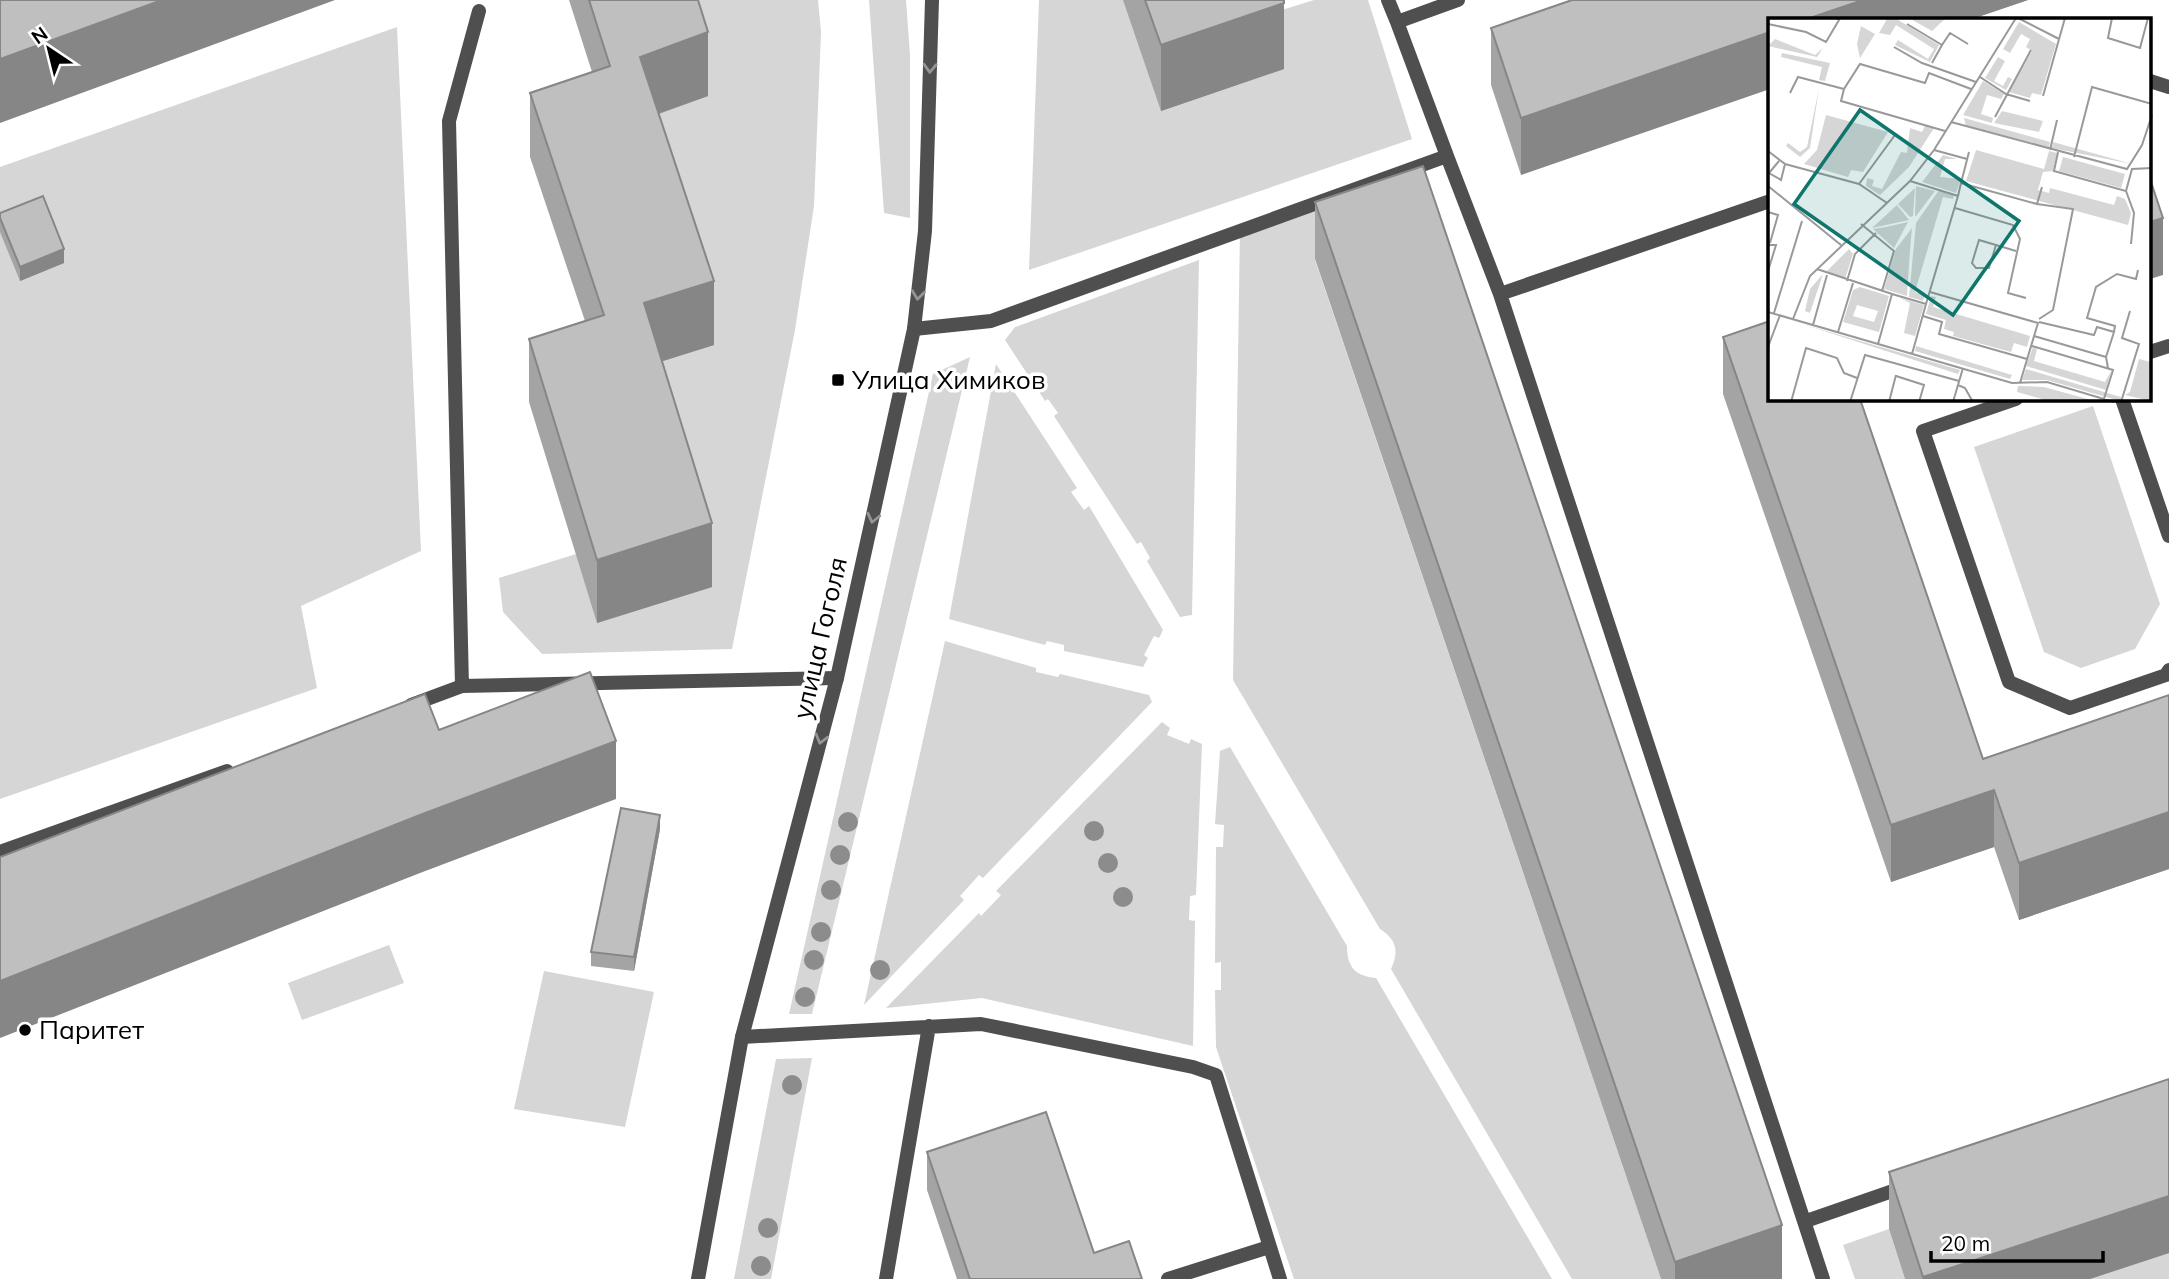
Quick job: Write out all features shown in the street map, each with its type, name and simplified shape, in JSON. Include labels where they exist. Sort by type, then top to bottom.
[{"type":"street","name":"улица Гоголя","points":[[698,1279],[742,1037],[837,678],[914,330],[925,230],[932,0]]},
{"type":"street","points":[[1388,0],[1500,294],[1824,1279]]},
{"type":"street","points":[[1396,22],[1458,0]]},
{"type":"street","points":[[462,687],[450,121],[479,11]]},
{"type":"street","points":[[2152,82],[2169,87]]},
{"type":"street","points":[[914,330],[991,321],[1447,156]]},
{"type":"street","points":[[1500,294],[1768,202]]},
{"type":"street","points":[[2152,351],[2169,346]]},
{"type":"street","points":[[2009,401],[1923,431],[2008,682],[2070,708],[2166,675],[2169,670]]},
{"type":"street","points":[[2123,401],[2169,536]]},
{"type":"street","points":[[398,710],[462,687],[837,678]]},
{"type":"street","points":[[0,852],[243,765]]},
{"type":"street","points":[[742,1037],[981,1024],[1193,1067],[1216,1075],[1280,1279]]},
{"type":"street","points":[[886,1279],[929,1026]]},
{"type":"street","points":[[1806,1221],[1923,1180]]},
{"type":"street","points":[[1168,1279],[1269,1247]]},
{"type":"shaded area","points":[[677,0],[818,0],[821,32],[814,206],[795,330],[732,649],[542,654],[503,612],[499,578],[576,554],[644,367],[640,120]]},
{"type":"shaded area","points":[[869,0],[906,0],[910,55],[910,218],[884,213]]},
{"type":"shaded area","points":[[1039,0],[1123,0],[1266,15],[1314,0],[1368,0],[1412,139],[1029,270]]},
{"type":"shaded area","points":[[397,27],[421,551],[301,606],[317,688],[0,799],[0,167]]},
{"type":"shaded area","points":[[1397,174],[1315,260],[1661,1279],[1572,1279],[1391,969],[1396,951],[1393,942],[1380,929],[1233,680],[1240,229]]},
{"type":"shaded area","points":[[1199,260],[1192,615],[1180,617],[1147,561],[1150,558],[1141,542],[1137,544],[1054,416],[1058,413],[1048,399],[1045,401],[1005,340],[1015,327]]},
{"type":"shaded area","points":[[970,357],[812,1014],[789,1014],[933,374]]},
{"type":"shaded area","points":[[996,364],[1077,488],[1071,492],[1084,510],[1089,506],[1163,630],[1159,638],[1154,636],[1144,655],[1148,658],[1143,667],[1064,651],[1064,645],[1047,641],[1045,645],[949,619]]},
{"type":"shaded area","points":[[2093,406],[2160,604],[2135,649],[2081,668],[2044,652],[1974,447]]},
{"type":"shaded area","points":[[945,641],[1036,668],[1036,672],[1058,677],[1060,674],[1149,695],[1152,702],[983,878],[979,875],[960,896],[964,900],[864,1005]]},
{"type":"shaded area","points":[[1162,722],[1170,728],[1167,735],[1189,744],[1191,739],[1202,744],[1196,895],[1190,896],[1189,920],[1195,921],[1193,1046],[982,998],[886,1008],[979,913],[981,916],[1001,895],[996,891]]},
{"type":"shaded area","points":[[1230,747],[1347,946],[1351,965],[1358,973],[1376,978],[1552,1279],[1294,1279],[1216,1047],[1215,990],[1221,990],[1221,962],[1215,963],[1216,847],[1223,847],[1224,825],[1215,824],[1220,751]]},
{"type":"shaded area","points":[[389,945],[404,983],[302,1020],[288,983]]},
{"type":"shaded area","points":[[544,971],[654,992],[625,1127],[514,1109]]},
{"type":"shaded area","points":[[812,1058],[771,1279],[734,1279],[776,1059]]},
{"type":"shaded area","points":[[1889,1229],[1905,1279],[1855,1279],[1843,1245]]},
{"type":"shaded area","points":[[2169,1253],[2169,1279],[2090,1279]]},
{"type":"building","points":[[0,0],[162,0],[0,59]]},
{"type":"building","points":[[589,0],[698,0],[708,32],[640,57],[714,281],[644,303],[712,523],[597,560],[529,339],[604,315],[530,93],[610,66]]},
{"type":"building","points":[[1145,0],[1284,0],[1284,3],[1161,45]]},
{"type":"building","points":[[1572,0],[1863,0],[1810,18],[1768,18],[1768,33],[1521,118],[1491,28]]},
{"type":"building","points":[[1423,166],[1782,1225],[1675,1262],[1315,202]]},
{"type":"building","points":[[2152,185],[2163,218],[2152,221]]},
{"type":"building","points":[[43,196],[64,249],[20,267],[0,213]]},
{"type":"building","points":[[1768,322],[1768,401],[1861,401],[1983,759],[2169,695],[2169,812],[2019,863],[1994,790],[1891,825],[1723,337]]},
{"type":"building","points":[[590,672],[616,741],[420,815],[0,981],[0,857],[425,694],[439,730]]},
{"type":"building","points":[[621,808],[660,815],[634,957],[591,952]]},
{"type":"building","points":[[2169,1079],[2169,1196],[1923,1277],[1889,1172]]},
{"type":"building","points":[[1046,1112],[1094,1253],[1129,1241],[1142,1279],[970,1279],[927,1152]]},
{"type":"place","name":"Улица Химиков","points":[[838,380]]},
{"type":"place","name":"Паритет","points":[[25,1030]]}]
